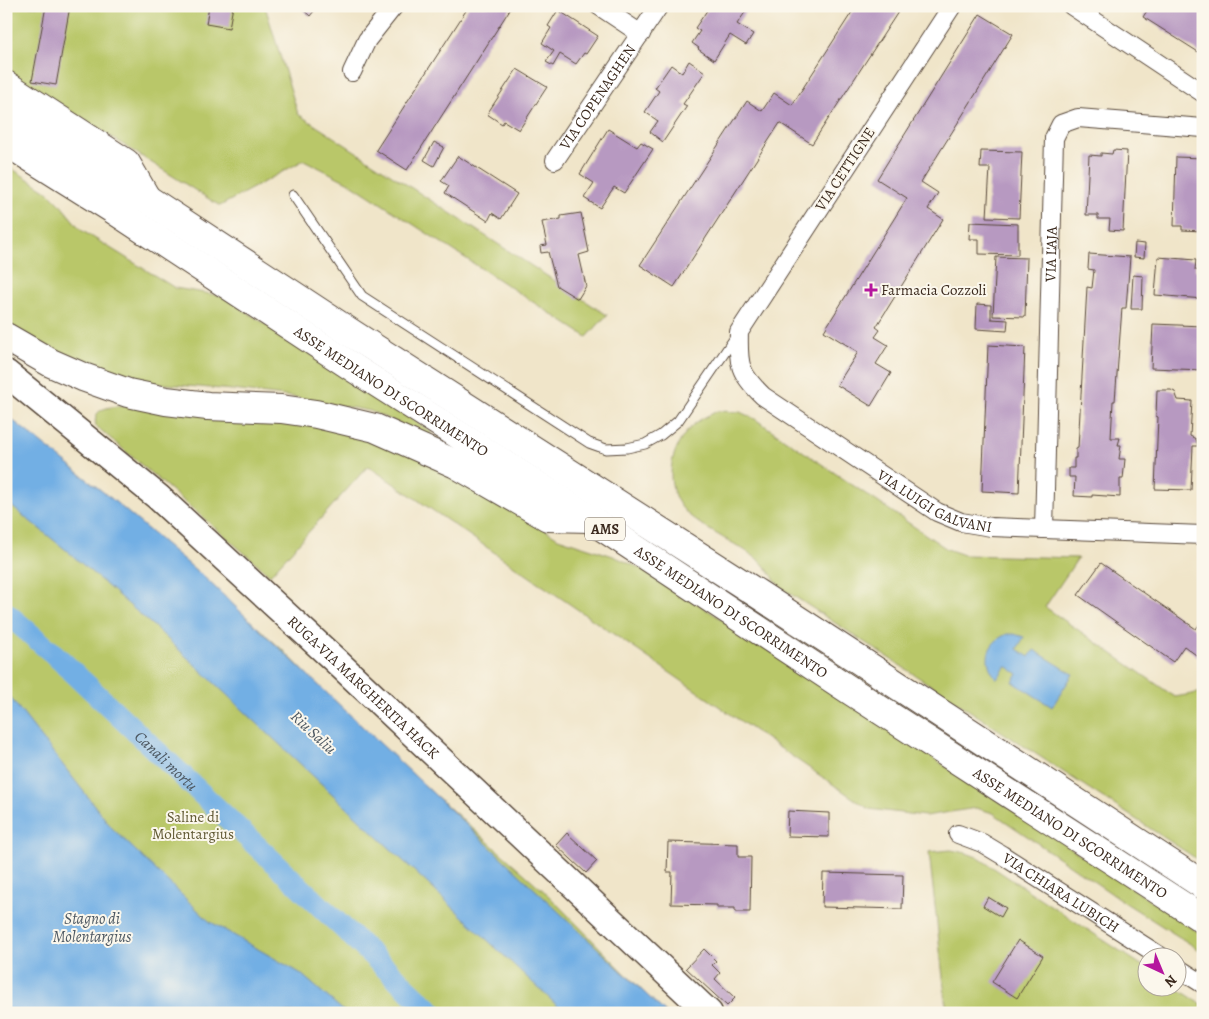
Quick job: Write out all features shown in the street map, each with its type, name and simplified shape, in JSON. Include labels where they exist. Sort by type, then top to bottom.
[{"type":"highway","points":[[6,86],[126,163],[147,199]]},
{"type":"highway","name":"ASSE MEDIANO DI SCORRIMENTO","points":[[6,111],[147,199],[354,335],[758,594],[1203,885]]},
{"type":"highway","name":"ASSE MEDIANO DI SCORRIMENTO","points":[[6,142],[589,518],[851,691],[1203,919]]},
{"type":"highway","points":[[6,336],[51,363],[128,393],[166,401],[208,406],[281,409],[316,414],[375,428],[456,464],[548,517],[589,518]]},
{"type":"main road","name":"RUGA-VIA MARGHERITA HACK","points":[[6,373],[158,497],[709,1013]]},
{"type":"street","points":[[352,72],[367,40],[394,6]]},
{"type":"street","name":"VIA COPENAGHEN","points":[[599,6],[640,34]]},
{"type":"street","name":"VIA COPENAGHEN","points":[[555,160],[659,6]]},
{"type":"street","name":"VIA CETTIGNE","points":[[739,332],[952,6]]},
{"type":"street","points":[[1072,6],[1203,93]]},
{"type":"street","name":"VIA L'AJA","points":[[1044,529],[1054,138],[1061,124],[1078,118],[1203,128]]},
{"type":"street","name":"VIA LUIGI GALVANI","points":[[739,332],[738,358],[747,381],[763,396],[937,512],[961,522],[991,527],[1203,535]]},
{"type":"street","name":"VIA CHIARA LUBICH","points":[[958,834],[982,843],[1002,855],[1144,946]]},
{"type":"street","points":[[1186,973],[1203,984]]},
{"type":"lane","points":[[293,196],[362,296],[570,432],[589,443],[606,449],[627,448],[645,444],[661,435],[678,421],[739,332]]},
{"type":"green space","points":[[6,6],[265,6],[298,114],[607,315],[587,337],[351,184],[304,160],[220,206],[7,71]]},
{"type":"green space","points":[[6,165],[47,191],[81,230],[175,288],[222,296],[432,432],[428,436],[370,411],[293,397],[154,383],[121,377],[51,348],[17,329],[6,321]]},
{"type":"green space","points":[[122,406],[320,426],[410,453],[508,506],[558,538],[613,556],[651,573],[1203,935],[1203,952],[1124,902],[993,813],[976,808],[925,816],[869,809],[368,466],[270,575],[96,426],[96,415],[99,412],[107,408]]},
{"type":"green space","points":[[717,411],[740,412],[755,419],[947,549],[964,555],[1078,558],[1045,607],[1175,697],[1203,692],[1203,863],[780,587],[761,562],[690,516],[680,506],[674,494],[671,468],[674,455],[679,442],[687,431],[699,420]]},
{"type":"green space","name":"Saline di Molentargius","points":[[6,416],[169,549],[285,652],[361,730],[545,892],[664,1013],[6,1013]]},
{"type":"green space","points":[[951,850],[977,857],[1136,961],[1136,996],[1186,996],[1186,994],[1203,1005],[1203,1013],[947,1013],[929,852]]},
{"type":"water","name":"Riu Saliu","points":[[6,415],[112,499],[204,577],[666,1013],[565,1013],[158,630],[66,550],[6,502]]},
{"type":"water","points":[[1007,634],[1024,637],[1017,649],[1029,657],[1034,650],[1073,674],[1052,707],[1013,682],[1018,674],[1006,666],[997,679],[992,673],[988,654],[994,642]]},
{"type":"water","name":"Stagno di Molentargius","points":[[6,692],[112,828],[209,921],[300,973],[346,1013],[6,1013]]},
{"type":"building","points":[[46,6],[70,6],[56,85],[32,81]]},
{"type":"building","points":[[209,6],[233,6],[229,28],[206,24]]},
{"type":"building","points":[[299,6],[318,6],[310,16]]},
{"type":"building","points":[[469,6],[512,6],[407,170],[376,150]]},
{"type":"building","points":[[710,6],[715,8],[716,6],[739,6],[746,11],[737,24],[753,34],[746,45],[730,35],[714,60],[692,43],[700,31],[695,28]]},
{"type":"building","points":[[850,6],[889,6],[898,12],[812,144],[780,123],[674,287],[640,265],[747,101],[762,111],[774,93],[792,105],[854,9]]},
{"type":"building","points":[[1150,6],[1203,6],[1203,55],[1143,17]]},
{"type":"building","points":[[558,10],[598,36],[586,54],[584,53],[576,64],[560,54],[553,66],[546,62],[554,51],[542,43],[551,28],[548,26]]},
{"type":"building","points":[[980,14],[1013,34],[921,182],[938,193],[928,209],[943,219],[876,327],[880,330],[875,337],[888,345],[876,364],[891,373],[871,406],[837,385],[858,352],[824,331],[907,198],[877,179]]},
{"type":"building","points":[[689,61],[705,72],[683,104],[687,106],[663,142],[650,132],[658,121],[645,112],[659,91],[655,88],[671,65],[682,73]]},
{"type":"building","points":[[517,69],[547,87],[519,130],[504,121],[502,124],[487,114]]},
{"type":"building","points":[[608,129],[637,147],[641,142],[653,149],[624,193],[614,187],[600,208],[584,198],[594,183],[580,174]]},
{"type":"building","points":[[434,142],[444,147],[434,166],[424,160]]},
{"type":"building","points":[[1113,150],[1127,151],[1123,231],[1109,230],[1110,219],[1098,219],[1098,215],[1086,215],[1089,155],[1101,156],[1101,153],[1112,154]]},
{"type":"building","points":[[981,151],[1022,152],[1019,218],[987,217],[990,168],[980,168]]},
{"type":"building","points":[[458,156],[517,194],[501,219],[492,213],[488,221],[445,193],[449,186],[441,181]]},
{"type":"building","points":[[1176,157],[1203,158],[1202,231],[1182,230],[1182,226],[1174,226]]},
{"type":"building","points":[[581,213],[589,252],[579,255],[586,286],[578,299],[557,286],[548,252],[541,253],[540,246],[547,245],[542,222],[561,219],[561,216]]},
{"type":"building","points":[[970,222],[1018,224],[1018,255],[979,254],[979,239],[969,239]]},
{"type":"building","points":[[1135,243],[1145,244],[1144,258],[1134,257]]},
{"type":"building","points":[[1089,254],[1130,257],[1126,308],[1122,308],[1111,438],[1120,438],[1118,445],[1121,445],[1119,459],[1125,459],[1123,479],[1120,479],[1120,497],[1074,496],[1075,477],[1069,477],[1069,468],[1074,468],[1074,458],[1076,458],[1076,449],[1078,448],[1087,287],[1092,288],[1094,270],[1088,269]]},
{"type":"building","points":[[996,257],[1027,258],[1025,317],[993,316]]},
{"type":"building","points":[[1158,257],[1196,260],[1195,270],[1203,271],[1203,299],[1155,295]]},
{"type":"building","points":[[1133,275],[1143,276],[1142,309],[1131,309]]},
{"type":"building","points":[[977,304],[991,305],[991,319],[1008,320],[1007,331],[976,329]]},
{"type":"building","points":[[1153,324],[1203,326],[1203,370],[1151,368]]},
{"type":"building","points":[[988,345],[1025,347],[1019,493],[982,491]]},
{"type":"building","points":[[1157,390],[1171,390],[1175,392],[1178,400],[1192,401],[1190,436],[1196,439],[1198,446],[1193,446],[1191,490],[1155,489],[1158,417],[1156,416]]},
{"type":"building","points":[[1101,563],[1196,629],[1203,619],[1203,654],[1200,658],[1184,646],[1173,662],[1078,595]]},
{"type":"building","points":[[788,811],[829,813],[829,837],[787,836]]},
{"type":"building","points":[[567,833],[597,861],[586,873],[556,845]]},
{"type":"building","points":[[668,842],[738,844],[738,857],[751,857],[750,912],[735,912],[735,908],[717,908],[717,905],[671,904],[672,872],[667,872]]},
{"type":"building","points":[[823,873],[903,875],[902,909],[822,907]]},
{"type":"building","points":[[988,897],[1006,908],[1001,917],[983,906]]},
{"type":"building","points":[[1018,940],[1043,956],[1017,998],[992,982]]},
{"type":"building","points":[[704,949],[716,961],[712,965],[720,973],[715,979],[735,998],[727,1006],[686,968]]},
{"type":"waterway","name":"Canali mortu","points":[[6,613],[55,655],[433,1013]]},
{"type":"place","name":"Farmacia Cozzoli","points":[[871,290]]}]
